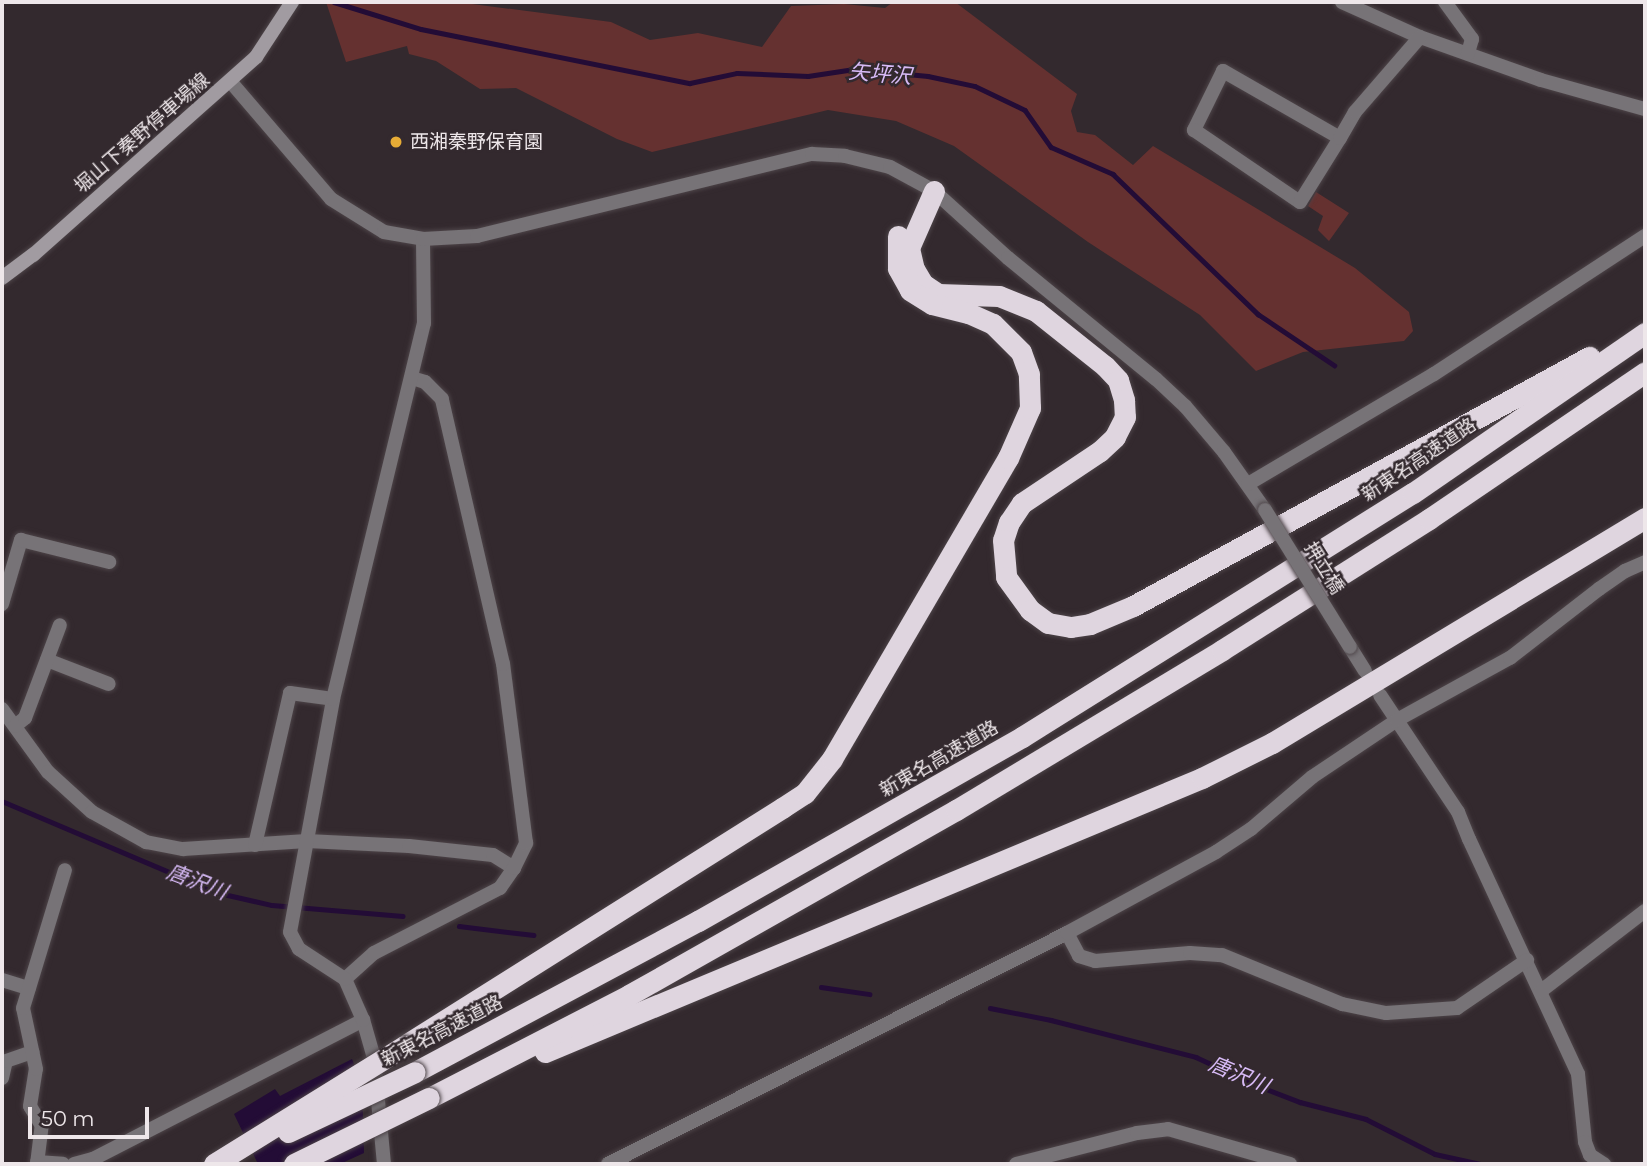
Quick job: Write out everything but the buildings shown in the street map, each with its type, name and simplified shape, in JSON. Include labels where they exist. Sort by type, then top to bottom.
[{"type":"highway","points":[[934,191],[909,248],[914,269],[923,284],[938,294],[999,296],[1017,301],[1036,311],[1118,380],[1125,417],[1115,437],[1100,451],[1022,503],[1009,522],[1003,540],[1006,577],[1015,593],[1030,610],[1048,623],[1071,627],[1090,624],[1133,606],[1645,326]]},
{"type":"highway","points":[[214,1164],[794,800],[818,779],[1008,458],[1030,408],[1029,374],[1021,352],[1010,338],[981,318],[921,299],[903,280],[896,257],[898,234],[934,191]]},
{"type":"highway","name":"新東名高速道路","points":[[220,1164],[415,1072],[698,921],[1022,737],[1413,493],[1645,333]]},
{"type":"highway","points":[[294,1164],[629,995],[956,810],[1222,650],[1429,519],[1645,372]]},
{"type":"highway","points":[[429,1098],[638,1015],[1202,778],[1272,743],[1645,518]]},
{"type":"main road","name":"堀山下秦野停車場線","points":[[2,278],[33,255],[256,57],[292,2]]},
{"type":"street","points":[[1342,2],[1420,37],[1541,80],[1645,109]]},
{"type":"street","points":[[1445,2],[1472,39],[1468,53]]},
{"type":"street","points":[[1340,138],[1223,71],[1194,130],[1300,202],[1340,138],[1355,112],[1420,37]]},
{"type":"street","name":"押立橋","points":[[230,81],[331,199],[384,232],[423,239],[477,236],[812,154],[845,156],[890,167],[934,191],[1185,406],[1248,484],[1365,671]]},
{"type":"street","points":[[1248,484],[1434,374],[1645,236]]},
{"type":"street","points":[[384,1164],[374,1058],[363,1020],[345,979],[299,949],[290,932],[334,699],[366,555],[424,323],[423,239]]},
{"type":"street","points":[[345,979],[374,953],[500,888],[514,868],[526,843],[503,664],[442,399],[425,382],[412,378]]},
{"type":"street","points":[[2,604],[21,540],[109,562]]},
{"type":"street","points":[[608,1164],[1067,933],[1216,852],[1251,829],[1312,777],[1397,720],[1510,659],[1599,589],[1645,562]]},
{"type":"street","points":[[15,726],[25,718],[60,625]]},
{"type":"street","points":[[47,660],[109,684]]},
{"type":"street","points":[[255,845],[290,693],[334,699]]},
{"type":"street","points":[[1380,695],[1458,812],[1578,1073],[1584,1142],[1590,1155],[1604,1164]]},
{"type":"street","points":[[2,709],[48,772],[92,812],[146,842],[183,849],[307,841],[493,855],[514,868]]},
{"type":"street","points":[[63,1164],[37,1163],[42,1126],[30,1106],[36,1069],[23,1008],[65,870]]},
{"type":"street","points":[[1541,991],[1645,911]]},
{"type":"street","points":[[1067,933],[1079,956],[1095,961],[1190,953],[1222,955],[1342,1004],[1386,1013],[1457,1008],[1527,960]]},
{"type":"street","points":[[2,980],[29,988]]},
{"type":"street","points":[[74,1164],[93,1159],[363,1020]]},
{"type":"street","points":[[2,1078],[6,1061],[32,1052]]},
{"type":"street","points":[[1016,1164],[1137,1133],[1168,1129],[1290,1164]]},
{"type":"shaded area","points":[[326,2],[457,2],[611,22],[650,40],[698,33],[762,47],[791,6],[844,4],[885,8],[893,2],[955,2],[1077,94],[1071,111],[1077,132],[1095,135],[1133,165],[1153,146],[1355,268],[1409,312],[1413,331],[1404,341],[1303,352],[1256,371],[1200,315],[1088,242],[954,146],[896,121],[828,110],[652,152],[617,139],[516,88],[480,89],[436,61],[409,54],[407,46],[346,62]]},
{"type":"shaded area","points":[[1316,192],[1349,213],[1329,241],[1318,230],[1323,216],[1308,206]]},
{"type":"shaded area","points":[[352,1059],[362,1084],[364,1153],[340,1164],[258,1164],[234,1114],[275,1089],[280,1096]]},
{"type":"waterway","name":"矢坪沢","points":[[334,2],[421,29],[690,83],[737,73],[808,76],[855,69],[928,76],[975,86],[1025,110],[1051,147],[1113,174],[1258,314],[1334,365]]},
{"type":"waterway","name":"唐沢川","points":[[2,801],[219,893],[272,905],[403,916]]},
{"type":"waterway","name":"唐沢川","points":[[459,926],[533,935]]},
{"type":"waterway","name":"唐沢川","points":[[821,987],[869,994]]},
{"type":"waterway","name":"唐沢川","points":[[990,1008],[1051,1020],[1196,1057],[1300,1102],[1366,1119],[1435,1154],[1480,1164]]},
{"type":"place","name":"西湘秦野保育園","points":[[396,142]]}]
